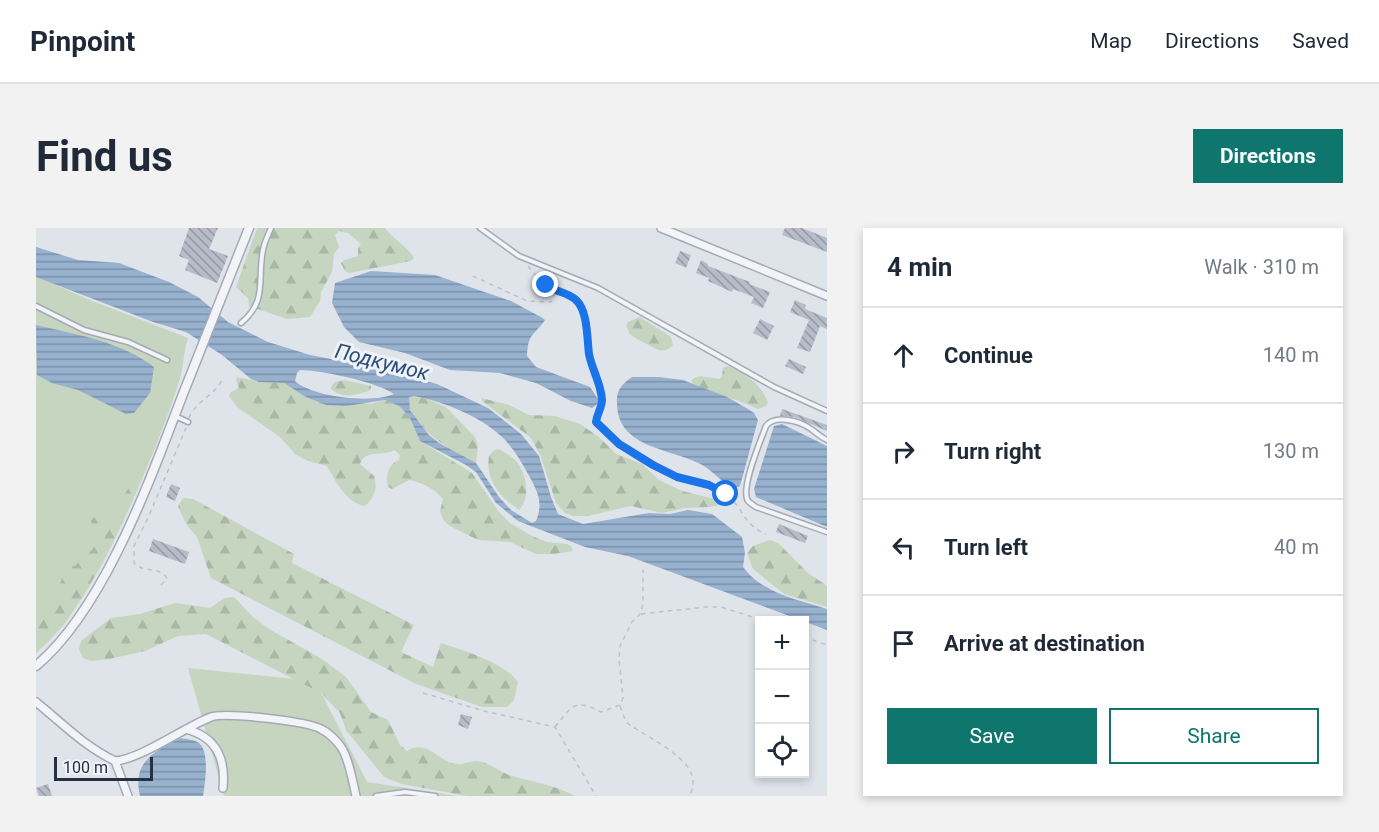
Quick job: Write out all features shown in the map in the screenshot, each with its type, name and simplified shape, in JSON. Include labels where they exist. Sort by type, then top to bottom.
[{"type":"street","points":[[36,666],[75,623],[109,567],[153,471],[249,228]]},
{"type":"street","points":[[661,228],[827,296]]},
{"type":"street","points":[[36,702],[96,752],[115,761],[129,759],[214,716],[251,717],[303,723],[320,728],[331,736],[343,750],[356,796]]},
{"type":"street","points":[[186,729],[199,732],[219,752],[224,770],[223,788]]},
{"type":"street","points":[[115,761],[128,796]]},
{"type":"lane","points":[[241,323],[252,314],[257,301],[261,282],[263,248],[271,228]]},
{"type":"lane","points":[[480,228],[519,256],[598,288],[774,387],[827,411]]},
{"type":"lane","points":[[36,306],[84,330],[128,342],[167,360]]},
{"type":"lane","points":[[175,416],[188,422]]},
{"type":"lane","points":[[827,440],[810,428],[788,421],[770,420],[747,482],[746,493],[748,500],[756,507],[827,532]]},
{"type":"lane","points":[[376,796],[405,792],[435,796]]},
{"type":"path","points":[[519,256],[555,291],[576,299],[580,306],[589,337],[589,356],[600,385],[602,403],[596,422],[600,428],[619,444],[677,477],[709,485],[726,494],[754,530],[766,534]]},
{"type":"path","points":[[473,276],[527,301],[551,302],[555,291]]},
{"type":"path","points":[[161,585],[167,579],[166,575],[161,571],[138,567],[134,563],[134,546],[185,434],[192,411],[213,394],[223,377]]},
{"type":"path","points":[[643,570],[643,604],[640,615],[632,622],[620,646],[623,698],[620,705],[626,722],[688,766],[694,781],[692,796]]},
{"type":"path","points":[[640,615],[721,607],[755,619]]},
{"type":"path","points":[[809,638],[827,645]]},
{"type":"path","points":[[423,693],[484,711],[555,727],[596,796]]},
{"type":"path","points":[[555,727],[568,712],[580,704],[586,704],[601,712],[620,705]]},
{"type":"green space","points":[[257,228],[268,228],[267,230],[271,232],[273,228],[385,228],[414,258],[411,261],[349,273],[345,271],[341,263],[358,256],[358,248],[361,244],[348,233],[339,231],[335,235],[339,247],[334,254],[332,272],[321,292],[320,301],[310,317],[287,319],[249,306],[248,298],[236,287]]},
{"type":"green space","points":[[36,276],[85,298],[188,338],[181,376],[167,416],[148,466],[117,534],[88,589],[64,623],[36,653]]},
{"type":"green space","points":[[640,317],[671,337],[673,345],[666,350],[658,350],[630,334],[626,326],[628,322]]},
{"type":"green space","points":[[727,366],[740,371],[756,384],[765,395],[768,402],[766,406],[758,409],[737,400],[719,396],[692,383],[692,379],[700,376],[719,379],[723,368]]},
{"type":"green space","points":[[237,377],[259,382],[284,383],[304,396],[370,404],[385,400],[399,406],[409,416],[420,441],[472,473],[499,512],[510,523],[547,542],[567,544],[573,551],[536,554],[510,542],[478,540],[450,526],[443,520],[440,511],[443,499],[432,489],[409,480],[392,489],[388,487],[388,471],[392,464],[399,460],[400,455],[394,450],[366,456],[362,459],[360,464],[374,476],[375,489],[371,500],[365,506],[358,504],[342,490],[327,466],[308,461],[295,454],[280,437],[237,407],[229,396],[231,392],[239,388]]},
{"type":"green space","points":[[344,380],[371,386],[371,390],[355,395],[344,395],[330,388],[335,382]]},
{"type":"green space","points":[[413,396],[446,407],[475,437],[478,446],[476,463],[429,433],[409,406],[409,397]]},
{"type":"green space","points":[[481,398],[509,405],[529,415],[555,416],[580,424],[599,437],[616,454],[642,464],[659,480],[682,491],[715,499],[721,505],[685,508],[662,513],[631,506],[588,516],[573,516],[565,513],[556,503],[540,454],[530,437]]},
{"type":"green space","points":[[499,449],[515,460],[525,478],[525,499],[519,510],[500,494],[489,473],[489,456],[494,450]]},
{"type":"green space","points":[[138,473],[138,488],[101,566],[66,622],[36,652],[36,614],[53,599],[66,565],[75,566],[94,547],[95,537],[91,521],[96,514],[115,510]]},
{"type":"green space","points":[[183,498],[193,499],[294,554],[292,563],[414,625],[401,652],[433,667],[441,643],[494,663],[518,682],[514,700],[507,707],[482,707],[416,684],[211,578],[197,537],[186,524],[178,506]]},
{"type":"green space","points":[[770,540],[778,543],[808,573],[827,586],[827,607],[784,594],[753,569],[747,553],[753,546]]},
{"type":"green space","points":[[234,597],[253,617],[269,629],[322,659],[346,677],[371,712],[388,720],[400,745],[407,751],[421,747],[450,763],[475,761],[484,763],[509,775],[551,786],[575,796],[467,796],[402,784],[384,777],[346,730],[340,713],[321,693],[206,634],[178,636],[145,651],[109,659],[91,661],[83,658],[79,649],[81,641],[111,618],[140,614],[175,603],[210,608],[225,598]]},
{"type":"green space","points":[[188,668],[315,681],[367,782],[458,796],[224,796]]},
{"type":"water","points":[[36,247],[78,260],[119,263],[169,282],[198,297],[228,322],[268,342],[310,355],[382,369],[437,384],[488,408],[521,434],[539,456],[558,514],[583,524],[649,513],[670,514],[688,510],[712,514],[742,537],[745,553],[743,567],[751,576],[781,594],[827,609],[827,630],[809,623],[809,616],[789,616],[628,556],[585,547],[518,521],[496,503],[476,472],[420,441],[409,416],[399,406],[385,400],[346,406],[326,405],[304,396],[284,383],[259,382],[251,379],[222,355],[186,332],[153,322],[36,277]],"holes":[[[300,370],[321,372],[375,385],[394,394],[372,398],[343,397],[315,391],[295,381]],[[414,396],[437,402],[471,416],[492,428],[513,449],[537,491],[539,508],[536,521],[532,523],[511,510],[499,497],[476,463],[429,435],[410,410],[409,397]]]},
{"type":"water","points":[[371,271],[435,275],[511,301],[541,317],[545,320],[530,339],[527,356],[536,367],[590,387],[600,402],[592,408],[571,401],[536,383],[500,373],[450,370],[405,353],[359,342],[344,327],[332,303],[335,283]]},
{"type":"water","points":[[36,325],[98,340],[141,358],[154,367],[150,393],[134,413],[126,414],[78,390],[52,383],[37,375]]},
{"type":"water","points":[[632,377],[683,380],[727,397],[754,413],[758,420],[740,486],[734,488],[704,466],[649,445],[626,430],[620,418],[617,398],[620,388]]},
{"type":"water","points":[[782,424],[827,446],[827,527],[756,497],[754,489],[774,426]]},
{"type":"water","points":[[181,738],[199,743],[205,753],[203,796],[140,796],[138,784],[142,766],[154,753]]},
{"type":"building","points":[[189,228],[218,228],[209,249],[228,256],[217,283],[185,270],[189,260],[179,256]]},
{"type":"building","points":[[785,228],[802,228],[827,238],[827,252],[782,235]]},
{"type":"building","points":[[680,251],[691,255],[686,268],[675,263]]},
{"type":"building","points":[[701,260],[708,266],[770,292],[763,308],[751,303],[754,297],[733,289],[732,292],[696,273]]},
{"type":"building","points":[[795,300],[806,305],[805,309],[827,318],[827,329],[820,326],[810,352],[797,348],[809,320],[790,312]]},
{"type":"building","points":[[760,319],[774,326],[767,340],[753,333]]},
{"type":"building","points":[[789,359],[806,367],[803,374],[785,366]]},
{"type":"building","points":[[782,409],[827,425],[827,431],[795,417],[780,416]]},
{"type":"building","points":[[171,484],[180,488],[175,501],[166,497]]},
{"type":"building","points":[[779,524],[808,536],[805,543],[776,532]]},
{"type":"building","points":[[153,539],[189,552],[185,564],[149,551]]},
{"type":"building","points":[[461,714],[472,717],[468,729],[458,725]]},
{"type":"building","points":[[48,784],[52,796],[39,796],[36,788]]},
{"type":"route","points":[[546,285],[576,299],[580,306],[589,337],[589,356],[600,385],[602,403],[596,422],[600,428],[619,444],[653,465],[677,477],[709,485],[726,494]]},
{"type":"water label","name":"Подкумок","points":[[382,362]]}]
